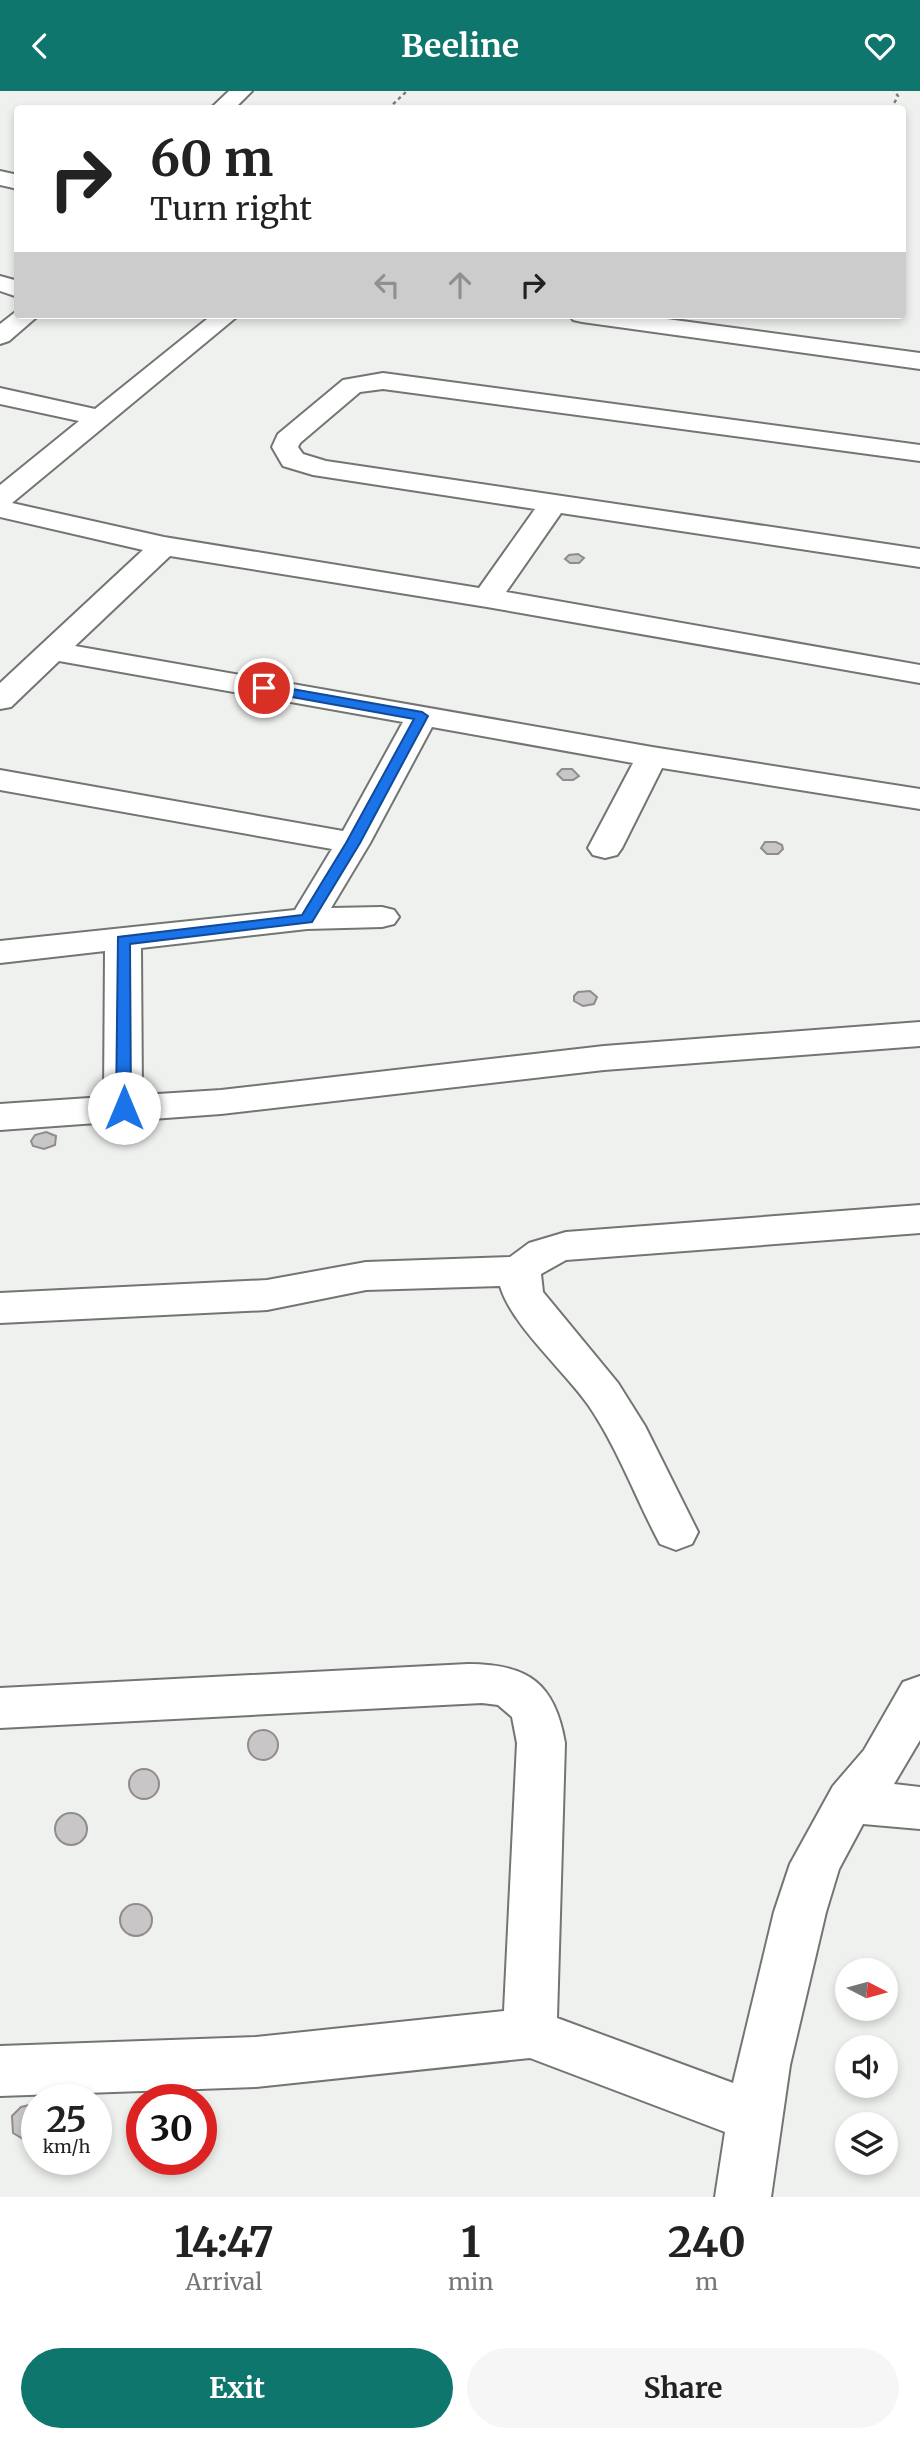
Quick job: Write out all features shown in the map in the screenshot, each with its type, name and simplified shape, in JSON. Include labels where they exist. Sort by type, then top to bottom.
[{"type":"street","points":[[225,105],[242,91]]},
{"type":"street","points":[[0,336],[22,319]]},
{"type":"street","points":[[0,499],[222,319]]},
{"type":"street","points":[[611,319],[920,361]]},
{"type":"street","points":[[920,453],[383,381],[352,385],[287,440],[285,447],[287,455],[303,465],[552,505],[920,558]]},
{"type":"street","points":[[0,395],[100,418]]},
{"type":"street","points":[[487,598],[552,505]]},
{"type":"street","points":[[0,509],[164,546],[487,598],[920,674]]},
{"type":"street","points":[[0,700],[164,546]]},
{"type":"street","points":[[52,651],[652,757],[920,799]]},
{"type":"street","points":[[307,919],[353,843],[422,716]]},
{"type":"street","points":[[605,848],[652,757]]},
{"type":"street","points":[[0,780],[353,843]]},
{"type":"street","points":[[0,952],[123,941],[307,919],[382,917]]},
{"type":"street","points":[[123,941],[124,1108]]},
{"type":"street","points":[[0,1117],[234,1101],[604,1058],[774,1048],[920,1034]]},
{"type":"street","points":[[676,1532],[623,1426],[603,1394],[524,1297],[520,1281],[522,1271],[539,1255],[551,1249],[566,1247],[920,1219]]},
{"type":"street","points":[[0,1308],[267,1294],[366,1276],[522,1271]]},
{"type":"street","points":[[0,1708],[442,1685],[495,1684],[511,1688],[525,1699],[536,1715],[541,1743],[530,2033]]},
{"type":"street","points":[[743,2197],[762,2064],[800,1912],[815,1864],[850,1801],[881,1765],[920,1696]]},
{"type":"street","points":[[850,1801],[920,1808]]},
{"type":"street","points":[[0,2071],[256,2062],[530,2033],[755,2117]]},
{"type":"path","points":[[392,105],[407,91]]},
{"type":"building","points":[[578,554],[584,558],[579,563],[570,563],[565,559],[569,555]]},
{"type":"building","points":[[562,769],[572,769],[579,776],[573,780],[563,780],[557,774]]},
{"type":"building","points":[[765,842],[776,842],[782,845],[783,849],[778,854],[767,854],[761,848]]},
{"type":"building","points":[[590,991],[597,997],[594,1004],[583,1006],[574,1001],[578,992]]},
{"type":"building","points":[[46,1132],[56,1136],[55,1145],[44,1149],[33,1146],[31,1141],[35,1135]]},
{"type":"building","points":[[263,1730],[274,1734],[278,1745],[274,1756],[263,1760],[252,1756],[248,1745],[252,1734]]},
{"type":"building","points":[[144,1769],[155,1773],[159,1784],[155,1795],[144,1799],[133,1795],[129,1784],[133,1773]]},
{"type":"building","points":[[71,1813],[82,1818],[87,1829],[82,1840],[71,1845],[60,1840],[55,1829],[60,1818]]},
{"type":"building","points":[[136,1904],[148,1908],[152,1920],[148,1932],[136,1936],[124,1932],[120,1920],[124,1908]]},
{"type":"building","points":[[21,2107],[21,2138],[13,2133],[12,2116]]},
{"type":"route","points":[[124,1108],[123,941],[307,919],[353,843],[422,716],[264,688]]}]
